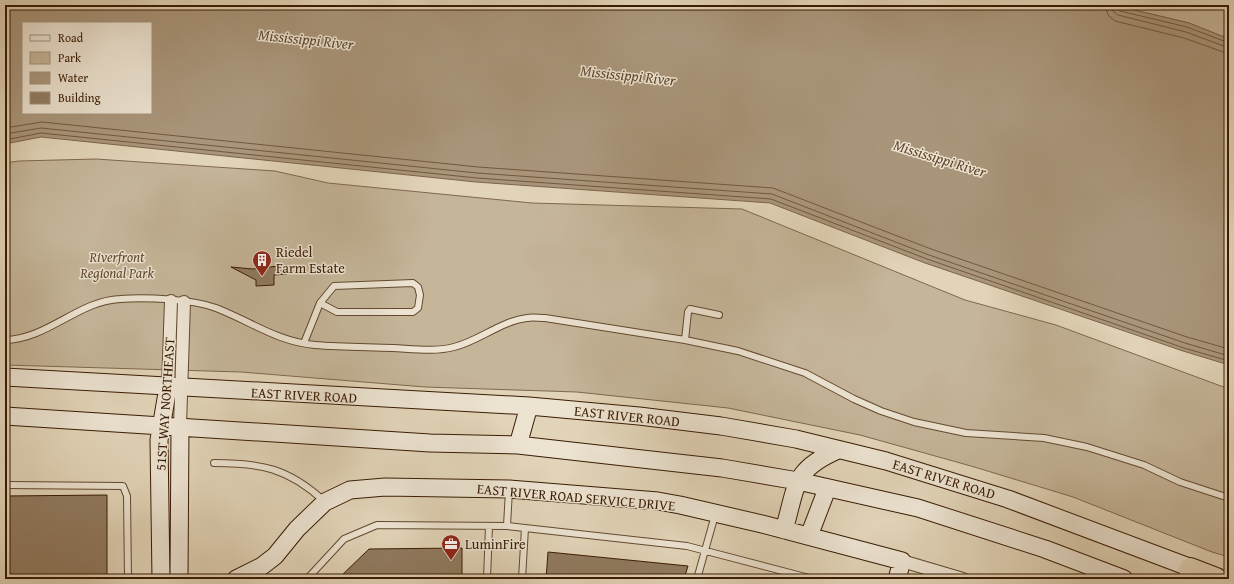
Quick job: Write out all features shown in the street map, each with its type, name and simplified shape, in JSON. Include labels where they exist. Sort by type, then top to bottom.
[{"type":"highway","points":[[1190,569],[1216,579]]},
{"type":"street","name":"51ST WAY NORTHEAST","points":[[171,300],[175,387],[180,426],[179,579]]},
{"type":"street","name":"51ST WAY NORTHEAST","points":[[161,579],[159,440],[162,425],[175,387],[184,302]]},
{"type":"street","name":"EAST RIVER ROAD","points":[[5,377],[530,406],[639,416],[721,426],[796,439],[886,461],[1008,499],[1190,569],[1226,579]]},
{"type":"street","points":[[518,445],[530,406]]},
{"type":"street","points":[[5,416],[430,443],[518,445],[722,468],[798,481],[940,514],[1045,549],[1124,579]]},
{"type":"street","points":[[784,530],[798,481],[805,470],[819,458],[838,450]]},
{"type":"street","name":"EAST RIVER ROAD SERVICE DRIVE","points":[[236,579],[262,566],[275,556],[297,530],[325,502],[341,494],[365,488],[509,488],[658,501],[809,536],[963,579]]},
{"type":"street","points":[[809,536],[827,488]]},
{"type":"street","points":[[897,579],[902,561]]},
{"type":"lane","points":[[304,343],[320,303],[334,286],[413,283],[418,287],[420,295],[418,308],[413,312],[337,312],[320,303]]},
{"type":"lane","points":[[5,340],[26,337],[40,332],[78,311],[102,301],[129,299],[171,300],[216,308],[276,336],[304,343],[420,349],[454,347],[526,318],[559,320],[685,340],[738,351],[782,364],[805,373],[854,399],[881,411],[914,422],[966,433],[1044,438],[1087,447],[1144,465],[1180,482],[1229,498]]},
{"type":"lane","points":[[685,340],[688,312],[690,309],[719,315]]},
{"type":"lane","points":[[214,463],[267,467],[283,472],[307,486],[325,502]]},
{"type":"lane","points":[[5,485],[123,486],[127,496],[128,579]]},
{"type":"lane","points":[[507,526],[509,488]]},
{"type":"lane","points":[[697,579],[715,513]]},
{"type":"lane","points":[[307,579],[344,539],[377,526],[507,526],[687,546],[704,552],[813,579]]},
{"type":"lane","points":[[487,579],[489,526]]},
{"type":"lane","points":[[522,579],[525,528]]},
{"type":"green space","points":[[1113,5],[1229,5],[1229,39],[1189,23]]},
{"type":"green space","name":"Riverfront Regional Park","points":[[96,159],[275,171],[328,183],[532,203],[742,209],[965,300],[1056,325],[1229,389],[1229,557],[1212,552],[1073,497],[971,466],[860,435],[728,408],[577,392],[425,387],[241,372],[5,365],[5,163],[19,161]]},
{"type":"water","name":"Mississippi River","points":[[5,5],[1113,5],[1189,23],[1229,39],[1229,365],[1183,351],[925,263],[770,203],[476,182],[41,137],[5,144]]},
{"type":"building","name":"Riedel Farm Estate","points":[[287,265],[287,274],[274,275],[274,285],[256,286],[256,280],[231,267],[253,269]]},
{"type":"building","points":[[107,495],[107,579],[5,579],[5,496]]},
{"type":"building","points":[[462,548],[462,579],[338,579],[369,549]]},
{"type":"building","points":[[548,552],[688,566],[684,579],[546,579]]},
{"type":"place","name":"Riedel Farm Estate","points":[[262,277]]},
{"type":"place","name":"LuminFire","points":[[451,561]]}]
